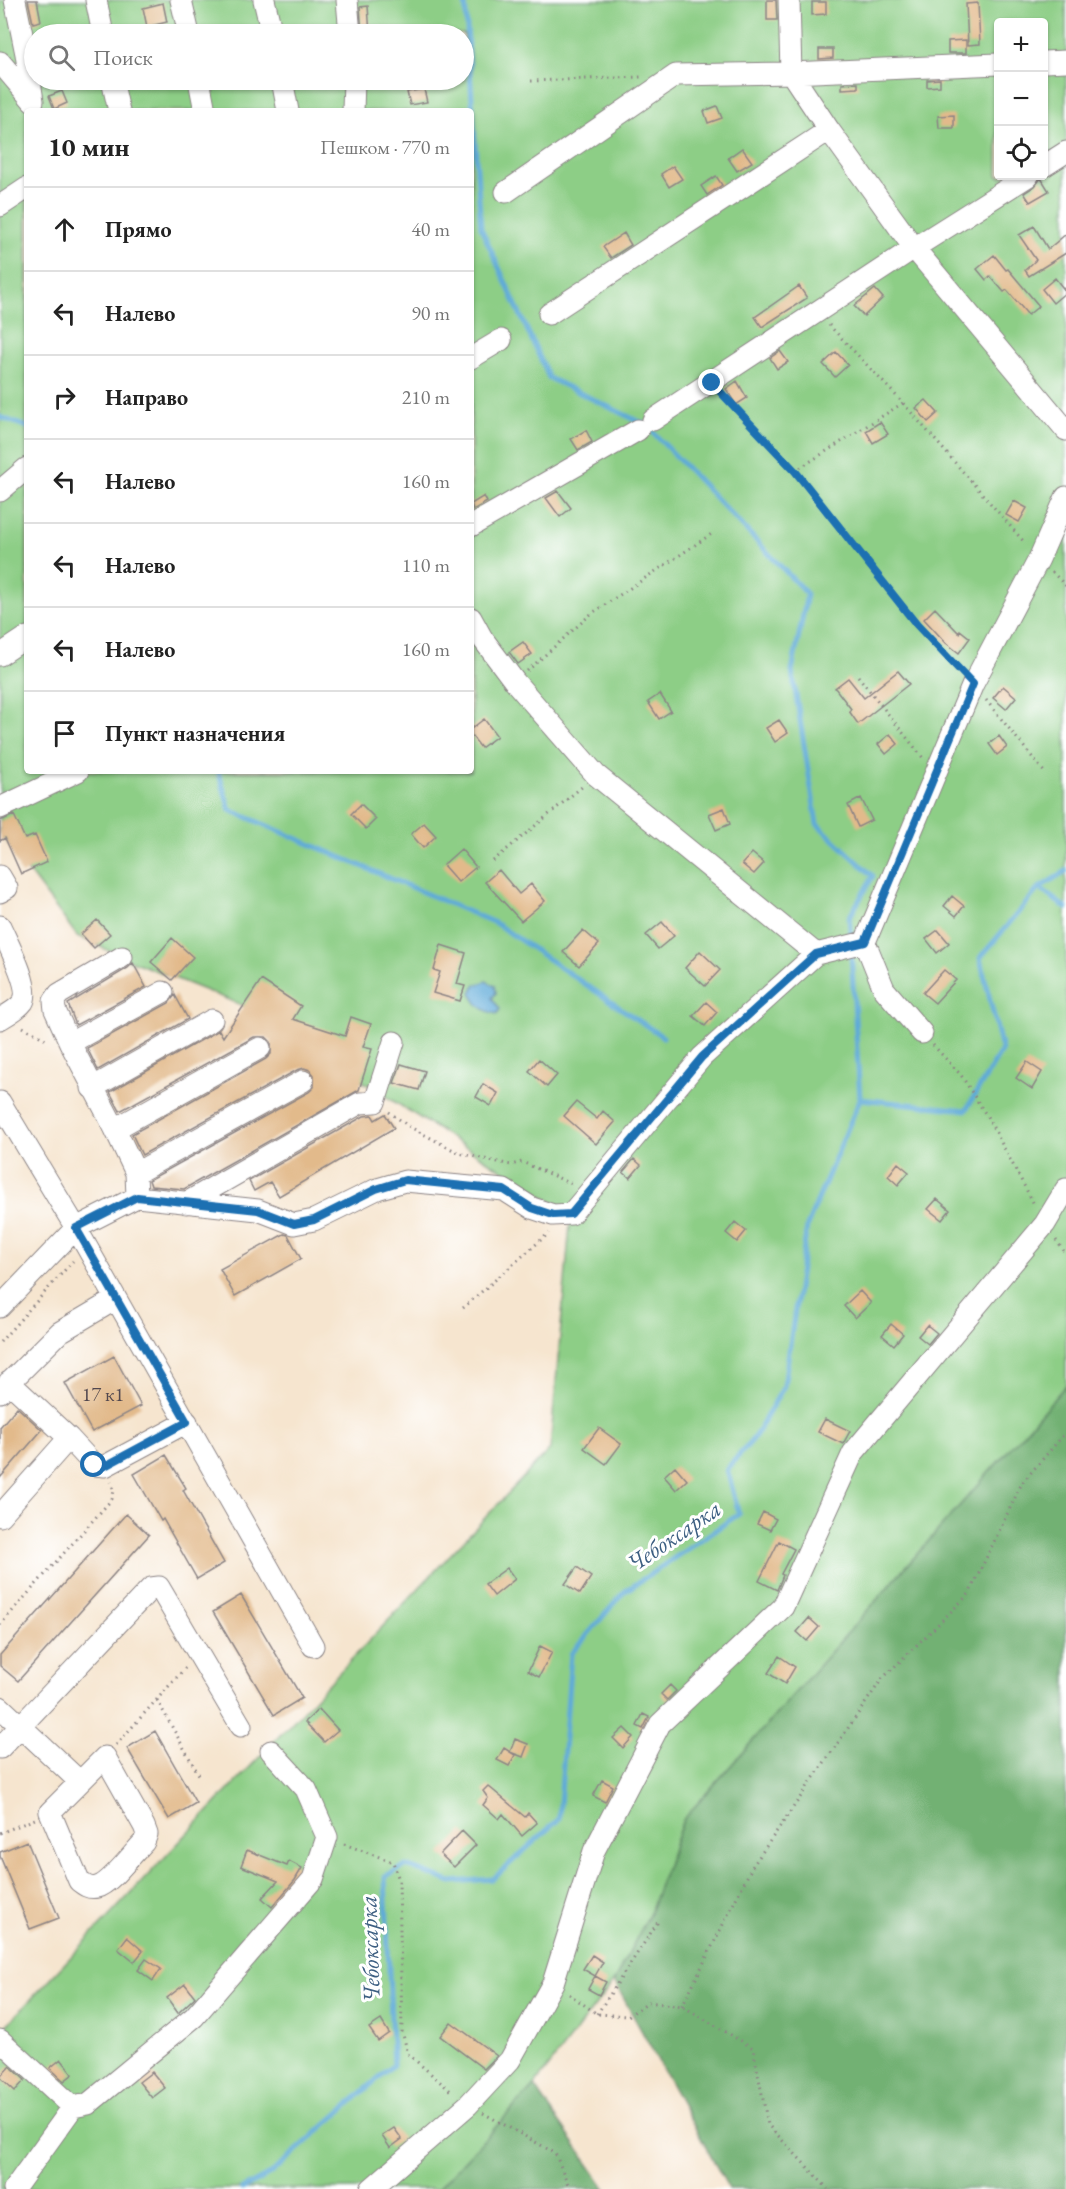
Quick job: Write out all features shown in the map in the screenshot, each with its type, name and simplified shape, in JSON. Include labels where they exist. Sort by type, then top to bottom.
[{"type":"street","points":[[15,0],[24,44]]},
{"type":"street","points":[[96,0],[101,24]]},
{"type":"street","points":[[181,0],[187,24]]},
{"type":"street","points":[[264,0],[270,24]]},
{"type":"street","points":[[347,0],[349,24]]},
{"type":"street","points":[[789,0],[791,73],[914,248],[1066,430]]},
{"type":"street","points":[[1048,62],[1066,61]]},
{"type":"street","points":[[0,62],[24,89]]},
{"type":"street","points":[[506,192],[676,75],[791,73],[994,64]]},
{"type":"street","points":[[25,90],[39,106]]},
{"type":"street","points":[[35,90],[39,106]]},
{"type":"street","points":[[114,90],[118,108]]},
{"type":"street","points":[[200,90],[204,108]]},
{"type":"street","points":[[284,90],[287,108]]},
{"type":"street","points":[[353,108],[354,90]]},
{"type":"street","points":[[549,314],[829,130]]},
{"type":"street","points":[[1048,163],[1066,152]]},
{"type":"street","points":[[474,524],[645,425],[712,383],[914,248],[1022,180]]},
{"type":"street","points":[[0,206],[24,190]]},
{"type":"street","points":[[474,356],[501,340]]},
{"type":"street","points":[[0,491],[24,471]]},
{"type":"street","points":[[922,1033],[885,989],[865,942],[973,684],[1039,559],[1066,497]]},
{"type":"street","points":[[474,623],[515,682],[596,775],[816,954]]},
{"type":"street","points":[[0,656],[24,639]]},
{"type":"street","points":[[0,808],[72,774]]},
{"type":"street","points":[[0,876],[7,888],[0,892]]},
{"type":"street","points":[[0,926],[23,980],[25,995],[23,1002],[2,1018]]},
{"type":"street","points":[[0,1307],[81,1237],[137,1197],[258,1210],[294,1224],[314,1220],[376,1189],[405,1180],[504,1190],[532,1208],[553,1215],[571,1214],[702,1057],[816,954],[865,942]]},
{"type":"street","points":[[122,957],[59,994],[54,1001],[70,1043],[136,1173],[137,1197]]},
{"type":"street","points":[[70,1043],[163,992]]},
{"type":"street","points":[[92,1088],[212,1020]]},
{"type":"street","points":[[186,1203],[360,1103],[375,1102],[394,1042]]},
{"type":"street","points":[[115,1129],[260,1048]]},
{"type":"street","points":[[136,1173],[303,1081]]},
{"type":"street","points":[[0,1102],[81,1237],[313,1646]]},
{"type":"street","points":[[370,2189],[468,2105],[510,2060],[553,1983],[594,1851],[660,1724],[783,1607],[853,1453],[1045,1224],[1066,1189]]},
{"type":"street","points":[[116,1299],[60,1332],[4,1387],[69,1438],[94,1465],[105,1466],[187,1422]]},
{"type":"street","points":[[0,1516],[69,1438]]},
{"type":"street","points":[[0,1748],[151,1588],[159,1587],[241,1726]]},
{"type":"street","points":[[0,1707],[80,1782]]},
{"type":"street","points":[[14,2189],[73,2108],[88,2104],[194,2017],[313,1880],[327,1837],[306,1789],[271,1751]]},
{"type":"street","points":[[105,1757],[147,1834],[144,1842],[106,1882],[96,1887],[85,1886],[79,1881],[50,1812],[105,1757]]},
{"type":"street","points":[[0,2040],[73,2108]]},
{"type":"path","points":[[531,81],[643,77]]},
{"type":"path","points":[[818,312],[903,404],[1039,559],[1066,586]]},
{"type":"path","points":[[712,383],[795,471],[917,625],[973,684],[1045,773]]},
{"type":"path","points":[[795,471],[903,404]]},
{"type":"path","points":[[515,682],[591,614],[714,533]]},
{"type":"path","points":[[858,676],[935,773]]},
{"type":"path","points":[[493,861],[596,775]]},
{"type":"path","points":[[2,1018],[58,1047],[70,1043]]},
{"type":"path","points":[[922,1033],[962,1075],[1045,1224]]},
{"type":"path","points":[[375,1102],[411,1127],[459,1152],[511,1165],[522,1162],[589,1192]]},
{"type":"path","points":[[463,1308],[571,1214]]},
{"type":"path","points":[[0,1342],[81,1237]]},
{"type":"path","points":[[682,2006],[752,1867],[882,1679],[969,1594],[1022,1483],[1066,1432]]},
{"type":"path","points":[[0,1625],[112,1499],[114,1491],[105,1466]]},
{"type":"path","points":[[105,1757],[199,1653]]},
{"type":"path","points":[[157,1700],[199,1775]]},
{"type":"path","points":[[0,1833],[50,1812]]},
{"type":"path","points":[[327,1837],[393,1862],[399,1880],[402,2031],[408,2054],[468,2105],[555,2153],[570,2189]]},
{"type":"path","points":[[597,2014],[658,1922]]},
{"type":"path","points":[[553,1983],[597,2014],[628,2016],[648,2002],[682,2006],[753,2048],[768,2125],[828,2189]]},
{"type":"green space","points":[[0,0],[1066,0],[1066,1385],[683,1820],[650,1913],[614,1981],[534,2086],[438,2189],[0,2189],[0,2032],[550,1449],[571,1214],[244,1006],[122,957],[77,936],[0,834]]},
{"type":"green space","points":[[1066,1385],[1066,2189],[729,2189],[614,1981],[650,1913],[683,1820]]},
{"type":"green space","points":[[534,2086],[606,2189],[438,2189]]},
{"type":"water","points":[[486,981],[495,986],[496,993],[492,998],[500,1009],[497,1014],[481,1007],[471,992],[476,985]]},
{"type":"building","points":[[28,0],[37,0],[41,21],[33,23]]},
{"type":"building","points":[[767,0],[776,0],[777,20],[767,20]]},
{"type":"building","points":[[812,2],[826,2],[826,14],[812,15]]},
{"type":"building","points":[[163,3],[167,22],[146,24],[143,8]]},
{"type":"building","points":[[978,3],[980,44],[968,45],[966,4]]},
{"type":"building","points":[[368,6],[369,24],[361,24],[360,7]]},
{"type":"building","points":[[966,40],[966,53],[948,53],[948,41]]},
{"type":"building","points":[[819,49],[833,49],[833,58],[819,59]]},
{"type":"building","points":[[940,79],[940,86],[927,87],[927,80]]},
{"type":"building","points":[[858,83],[858,88],[842,89],[842,84]]},
{"type":"building","points":[[424,90],[427,102],[410,105],[407,92]]},
{"type":"building","points":[[62,91],[67,103],[54,108],[49,96]]},
{"type":"building","points":[[717,106],[722,118],[708,123],[704,111]]},
{"type":"building","points":[[954,115],[954,128],[939,128],[938,116]]},
{"type":"building","points":[[742,148],[752,162],[737,171],[728,158]]},
{"type":"building","points":[[673,166],[682,179],[669,187],[661,174]]},
{"type":"building","points":[[716,176],[722,185],[707,195],[701,186]]},
{"type":"building","points":[[1042,180],[1049,191],[1030,202],[1024,193]]},
{"type":"building","points":[[1034,226],[1048,249],[1066,234],[1066,253],[1029,276],[1025,270],[1036,260],[1019,235]]},
{"type":"building","points":[[624,233],[631,245],[611,258],[603,247]]},
{"type":"building","points":[[994,255],[1039,306],[1028,315],[1007,290],[1004,292],[990,276],[986,280],[977,269]]},
{"type":"building","points":[[1055,278],[1066,292],[1053,303],[1042,289]]},
{"type":"building","points":[[799,286],[807,298],[762,327],[755,317]]},
{"type":"building","points":[[875,289],[883,298],[864,316],[854,306]]},
{"type":"building","points":[[780,351],[788,362],[777,369],[770,358]]},
{"type":"building","points":[[836,352],[848,365],[835,377],[823,364]]},
{"type":"building","points":[[737,381],[747,398],[736,405],[726,389]]},
{"type":"building","points":[[926,400],[938,413],[928,422],[916,408]]},
{"type":"building","points":[[880,422],[888,434],[873,443],[866,431]]},
{"type":"building","points":[[586,430],[592,442],[578,450],[571,439]]},
{"type":"building","points":[[558,491],[571,508],[560,517],[546,498]]},
{"type":"building","points":[[484,496],[487,502],[474,509],[474,502]]},
{"type":"building","points":[[1014,501],[1027,508],[1019,522],[1006,515]]},
{"type":"building","points":[[935,608],[959,633],[960,630],[970,638],[959,653],[946,643],[924,619]]},
{"type":"building","points":[[523,642],[532,654],[518,664],[509,652]]},
{"type":"building","points":[[898,671],[909,684],[858,724],[849,711],[851,709],[835,688],[848,678],[864,698]]},
{"type":"building","points":[[1003,686],[1016,697],[1006,709],[993,698]]},
{"type":"building","points":[[660,694],[671,711],[659,719],[648,702]]},
{"type":"building","points":[[484,719],[497,736],[481,748],[474,739],[474,727]]},
{"type":"building","points":[[779,720],[788,733],[775,742],[766,728]]},
{"type":"building","points":[[890,734],[898,744],[886,754],[878,744]]},
{"type":"building","points":[[999,736],[1007,747],[997,755],[989,744]]},
{"type":"building","points":[[861,798],[872,820],[858,827],[848,805]]},
{"type":"building","points":[[361,804],[376,819],[366,829],[351,814]]},
{"type":"building","points":[[724,808],[730,824],[716,830],[709,814]]},
{"type":"building","points":[[14,815],[25,839],[35,835],[47,862],[21,874],[5,838],[0,841],[0,821]]},
{"type":"building","points":[[424,823],[436,836],[423,848],[411,834]]},
{"type":"building","points":[[461,849],[476,867],[458,882],[443,865]]},
{"type":"building","points":[[752,853],[764,863],[754,874],[742,864]]},
{"type":"building","points":[[499,870],[519,894],[531,884],[545,901],[521,921],[485,882]]},
{"type":"building","points":[[952,896],[964,906],[956,916],[944,906]]},
{"type":"building","points":[[97,920],[110,934],[94,948],[81,934]]},
{"type":"building","points":[[662,922],[674,936],[658,949],[646,935]]},
{"type":"building","points":[[583,930],[599,944],[579,966],[563,952]]},
{"type":"building","points":[[938,930],[949,943],[937,953],[926,939]]},
{"type":"building","points":[[172,938],[193,957],[172,980],[151,962]]},
{"type":"building","points":[[441,945],[466,953],[457,984],[465,986],[460,1001],[433,993],[440,972],[434,970]]},
{"type":"building","points":[[700,951],[720,970],[705,986],[685,968]]},
{"type":"building","points":[[133,963],[146,987],[76,1025],[68,1004]]},
{"type":"building","points":[[944,970],[956,980],[935,1003],[923,993]]},
{"type":"building","points":[[261,980],[301,1006],[293,1019],[345,1036],[351,1017],[371,1024],[363,1047],[372,1049],[359,1090],[184,1189],[151,1186],[149,1180],[309,1092],[314,1087],[314,1075],[310,1070],[304,1068],[297,1070],[142,1155],[132,1134],[266,1059],[271,1054],[271,1042],[266,1037],[254,1037],[120,1111],[110,1092],[219,1030],[223,1037]]},
{"type":"building","points":[[175,995],[188,1019],[98,1070],[87,1048],[169,1003]]},
{"type":"building","points":[[706,1002],[717,1012],[705,1026],[693,1016]]},
{"type":"building","points":[[539,1059],[557,1075],[547,1087],[529,1071]]},
{"type":"building","points":[[1027,1062],[1042,1072],[1032,1089],[1016,1078]]},
{"type":"building","points":[[401,1064],[425,1071],[419,1090],[394,1083]]},
{"type":"building","points":[[483,1084],[498,1093],[491,1106],[476,1097]]},
{"type":"building","points":[[576,1102],[597,1119],[603,1111],[615,1122],[596,1144],[564,1116]]},
{"type":"building","points":[[385,1114],[394,1128],[279,1196],[270,1182],[254,1191],[249,1181],[364,1116],[372,1115],[375,1120]]},
{"type":"building","points":[[634,1159],[641,1165],[630,1178],[623,1172]]},
{"type":"building","points":[[898,1163],[909,1172],[898,1185],[888,1176]]},
{"type":"building","points":[[937,1199],[950,1210],[942,1220],[928,1209]]},
{"type":"building","points":[[735,1222],[746,1231],[737,1242],[726,1233]]},
{"type":"building","points":[[284,1234],[288,1235],[301,1259],[235,1296],[220,1269]]},
{"type":"building","points":[[860,1291],[871,1303],[855,1318],[844,1306]]},
{"type":"building","points":[[891,1324],[903,1334],[894,1345],[882,1335]]},
{"type":"building","points":[[927,1325],[937,1333],[928,1344],[918,1336]]},
{"type":"building","points":[[114,1356],[141,1406],[92,1432],[65,1383]]},
{"type":"building","points":[[17,1407],[42,1430],[0,1478],[0,1427]]},
{"type":"building","points":[[825,1419],[850,1431],[843,1444],[818,1432]]},
{"type":"building","points":[[599,1428],[621,1444],[606,1464],[584,1448]]},
{"type":"building","points":[[166,1455],[186,1488],[183,1490],[224,1563],[197,1579],[134,1474]]},
{"type":"building","points":[[675,1466],[687,1480],[676,1490],[664,1476]]},
{"type":"building","points":[[763,1512],[776,1519],[770,1530],[757,1524]]},
{"type":"building","points":[[126,1514],[149,1535],[18,1681],[0,1666],[0,1655]]},
{"type":"building","points":[[779,1541],[794,1549],[781,1574],[783,1575],[777,1590],[759,1581]]},
{"type":"building","points":[[577,1567],[591,1577],[580,1594],[565,1584]]},
{"type":"building","points":[[507,1568],[515,1579],[494,1596],[485,1584]]},
{"type":"building","points":[[241,1595],[302,1698],[274,1715],[213,1612]]},
{"type":"building","points":[[809,1618],[819,1627],[807,1641],[797,1632]]},
{"type":"building","points":[[540,1646],[552,1652],[539,1677],[528,1671]]},
{"type":"building","points":[[779,1656],[795,1667],[785,1684],[768,1673]]},
{"type":"building","points":[[670,1685],[676,1691],[667,1700],[661,1694]]},
{"type":"building","points":[[319,1709],[338,1730],[324,1742],[305,1722]]},
{"type":"building","points":[[643,1714],[649,1717],[643,1729],[637,1726]]},
{"type":"building","points":[[624,1728],[633,1737],[623,1748],[613,1738]]},
{"type":"building","points":[[155,1731],[196,1803],[169,1819],[127,1748]]},
{"type":"building","points":[[515,1739],[528,1744],[523,1757],[510,1752]]},
{"type":"building","points":[[504,1748],[515,1755],[509,1766],[497,1760]]},
{"type":"building","points":[[602,1780],[613,1786],[605,1802],[593,1796]]},
{"type":"building","points":[[488,1786],[525,1817],[528,1813],[537,1823],[522,1836],[503,1814],[499,1819],[483,1805],[488,1798],[483,1791]]},
{"type":"building","points":[[462,1831],[476,1845],[454,1867],[440,1854]]},
{"type":"building","points":[[27,1841],[59,1918],[30,1929],[0,1856],[0,1852]]},
{"type":"building","points":[[247,1850],[287,1866],[289,1861],[302,1868],[272,1907],[262,1898],[278,1881],[241,1866]]},
{"type":"building","points":[[127,1937],[143,1951],[134,1962],[118,1949]]},
{"type":"building","points":[[592,1955],[603,1962],[595,1976],[583,1969]]},
{"type":"building","points":[[146,1959],[161,1969],[153,1981],[138,1970]]},
{"type":"building","points":[[595,1976],[606,1982],[599,1995],[588,1989]]},
{"type":"building","points":[[185,1984],[195,1997],[178,2013],[167,1998]]},
{"type":"building","points":[[381,2020],[389,2033],[378,2041],[369,2028]]},
{"type":"building","points":[[451,2022],[497,2056],[484,2069],[440,2036]]},
{"type":"building","points":[[61,2059],[73,2074],[64,2081],[50,2068]]},
{"type":"building","points":[[10,2066],[25,2080],[15,2091],[0,2077]]},
{"type":"building","points":[[152,2072],[165,2088],[152,2098],[139,2082]]},
{"type":"building","points":[[394,2128],[402,2139],[390,2148],[382,2136]]},
{"type":"waterway","points":[[465,0],[467,24]]},
{"type":"waterway","points":[[471,90],[473,108]]},
{"type":"waterway","points":[[474,128],[481,228],[549,378],[646,425],[807,594],[792,671],[817,824],[873,876],[849,918],[851,939]]},
{"type":"waterway","points":[[0,417],[24,426]]},
{"type":"waterway","points":[[219,774],[230,810],[495,923],[663,1037]]},
{"type":"waterway","name":"Чебоксарка","points":[[242,2189],[270,2174],[393,2065],[385,1876],[406,1866],[451,1882],[493,1879],[559,1819],[571,1654],[624,1592],[739,1514],[727,1469],[754,1438],[784,1386],[807,1226],[860,1099],[966,1110],[1002,1050],[980,958],[1039,888],[1066,871]]},
{"type":"waterway","points":[[1039,888],[1066,908]]},
{"type":"waterway","points":[[851,952],[860,1099]]},
{"type":"route","points":[[94,1465],[105,1466],[187,1422],[76,1228],[137,1197],[258,1210],[294,1224],[314,1220],[376,1189],[405,1180],[504,1190],[532,1208],[553,1215],[571,1214],[702,1057],[816,954],[865,942],[973,684],[917,625],[795,471],[712,383]]}]
